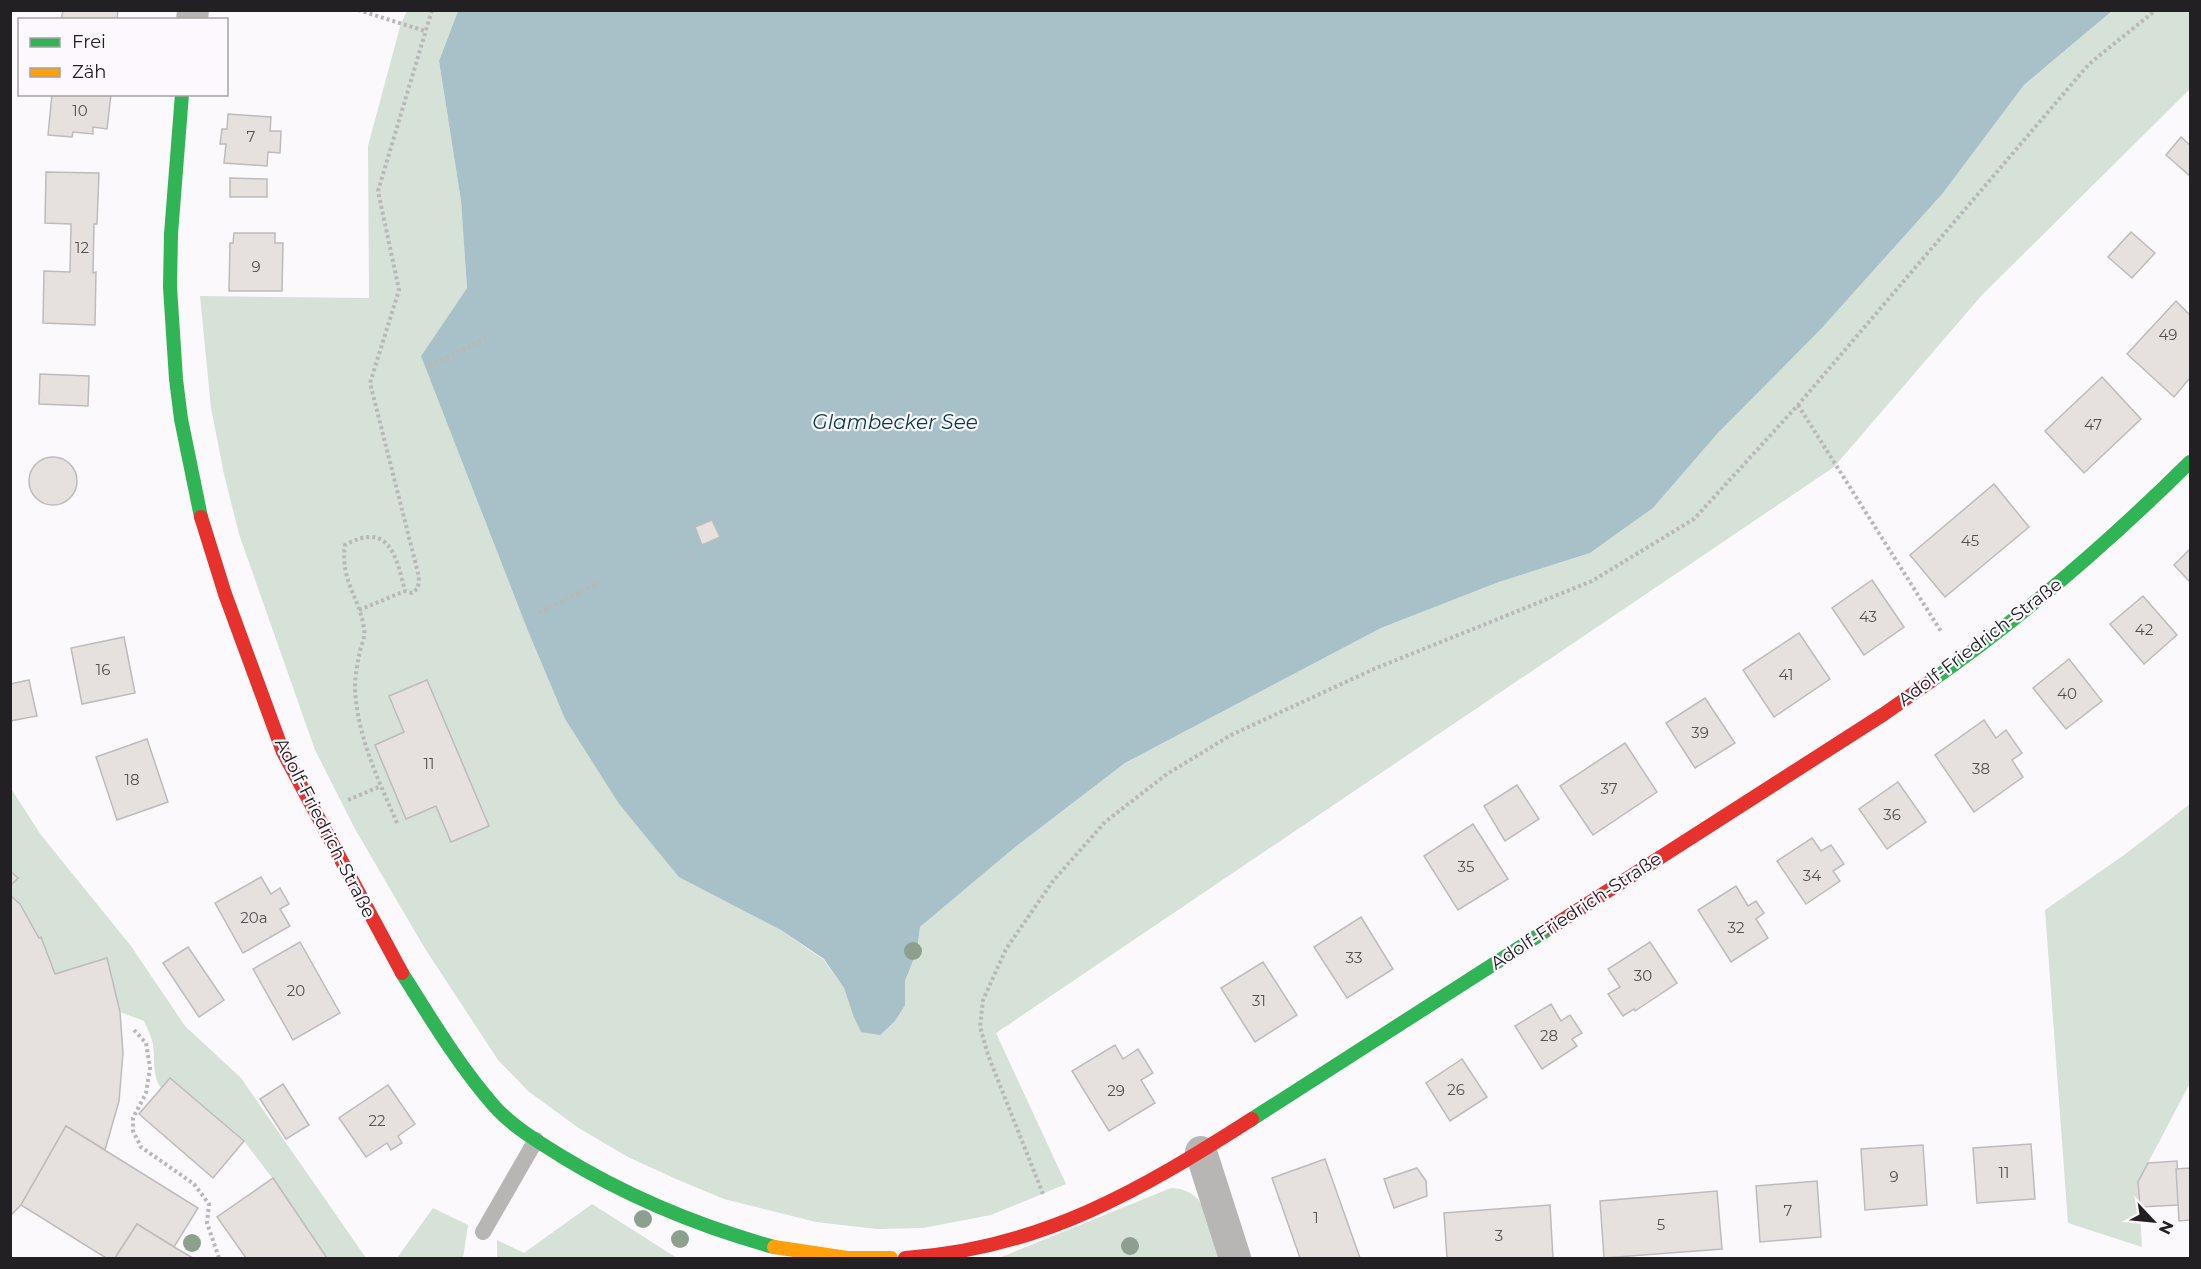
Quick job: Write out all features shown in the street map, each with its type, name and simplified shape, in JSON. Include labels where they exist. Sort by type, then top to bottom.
[{"type":"street","name":"Adolf-Friedrich-Straße","points":[[182,96],[171,234],[170,287],[181,419],[200,512],[225,594],[283,752],[395,962],[457,1060],[483,1093],[512,1122],[536,1140],[596,1177],[673,1214],[723,1233],[775,1247],[847,1258],[891,1258]]},
{"type":"street","name":"Adolf-Friedrich-Straße","points":[[905,1258],[955,1254],[1055,1226],[1104,1204],[1201,1152],[1884,714],[1951,668],[2019,617],[2074,570],[2190,462]]},
{"type":"street","points":[[1201,1152],[1235,1258]]},
{"type":"lane","points":[[483,1233],[536,1140]]},
{"type":"path","points":[[358,10],[425,31]]},
{"type":"path","points":[[359,610],[405,591],[412,593],[418,588],[419,576],[370,383],[399,290],[378,190],[432,10]]},
{"type":"path","points":[[1055,1226],[988,1055],[980,1027],[983,1000],[1006,949],[1053,881],[1105,822],[1167,774],[1231,735],[1374,669],[1592,582],[1694,519],[1798,405],[2089,64],[2156,10]]},
{"type":"path","points":[[430,366],[490,336]]},
{"type":"path","points":[[1798,405],[1933,618]]},
{"type":"path","points":[[397,823],[368,755],[359,716],[355,687],[358,657],[365,631],[349,587],[343,560],[345,545],[359,538],[372,536],[383,540],[395,554],[405,591]]},
{"type":"path","points":[[538,612],[602,581]]},
{"type":"path","points":[[359,796],[381,786]]},
{"type":"path","points":[[135,1030],[146,1043],[150,1068],[146,1093],[133,1118],[133,1131],[141,1147],[194,1184],[209,1204],[207,1223],[219,1258]]},
{"type":"shaded area","points":[[407,11],[458,11],[439,61],[461,201],[467,288],[421,356],[501,542],[530,636],[565,719],[619,804],[679,876],[781,930],[824,960],[844,988],[853,1015],[905,1005],[905,981],[917,951],[920,927],[1014,848],[1125,763],[1381,628],[1499,582],[1590,553],[1653,508],[1717,434],[1821,329],[1943,193],[2024,85],[2112,11],[2190,11],[2190,89],[1982,295],[1834,467],[996,1033],[1066,1184],[991,1215],[923,1228],[877,1229],[816,1222],[724,1199],[628,1157],[577,1127],[528,1091],[498,1060],[424,947],[355,829],[315,750],[239,534],[211,408],[200,296],[369,298],[368,146],[401,23]]},
{"type":"shaded area","points":[[10,787],[41,835],[131,946],[185,1026],[241,1078],[366,1258],[327,1258],[244,1141],[170,1078],[161,1088],[156,1077],[152,1040],[144,1021],[120,1012],[55,974],[41,938],[21,904],[11,895],[11,886],[18,878],[11,871]]},
{"type":"shaded area","points":[[2190,804],[2190,1083],[2138,1182],[2142,1247],[2068,1223],[2045,910],[2124,855]]},
{"type":"shaded area","points":[[1171,1188],[1184,1190],[1201,1203],[1211,1223],[1221,1258],[999,1258]]},
{"type":"shaded area","points":[[592,1204],[677,1258],[497,1258],[497,1240],[524,1253]]},
{"type":"shaded area","points":[[433,1208],[468,1225],[463,1258],[397,1258]]},
{"type":"water","name":"Glambecker See","points":[[458,11],[2112,11],[2024,85],[1943,193],[1821,329],[1717,434],[1653,508],[1590,553],[1499,582],[1381,628],[1125,763],[1014,848],[920,927],[917,951],[905,981],[905,1005],[895,1021],[880,1035],[861,1032],[844,988],[824,959],[781,930],[679,877],[619,804],[565,719],[530,636],[421,356],[467,288],[461,201],[439,61]]},
{"type":"building","points":[[63,10],[118,10],[117,18],[61,18]]},
{"type":"building","points":[[52,96],[111,96],[107,129],[93,127],[93,134],[73,132],[72,137],[48,135]]},
{"type":"building","points":[[228,114],[271,117],[270,131],[281,131],[280,153],[268,152],[267,166],[224,163],[226,144],[220,144],[222,129],[227,129]]},
{"type":"building","points":[[2181,137],[2190,145],[2190,176],[2166,155]]},
{"type":"building","points":[[46,172],[99,173],[97,224],[94,224],[95,325],[43,323],[44,271],[70,272],[71,224],[45,223]]},
{"type":"building","points":[[230,178],[267,179],[267,197],[230,197]]},
{"type":"building","points":[[2131,232],[2155,253],[2132,278],[2108,257]]},
{"type":"building","points":[[234,233],[275,233],[275,243],[283,243],[282,291],[229,291],[230,243],[233,243]]},
{"type":"building","points":[[2176,301],[2190,315],[2190,381],[2189,379],[2174,397],[2127,354]]},
{"type":"building","points":[[40,374],[89,376],[88,406],[39,404]]},
{"type":"building","points":[[2102,377],[2141,419],[2084,473],[2045,431]]},
{"type":"building","points":[[48,457],[58,457],[70,464],[77,476],[77,486],[70,498],[58,505],[48,505],[33,494],[29,486],[29,476],[40,461]]},
{"type":"building","points":[[1994,484],[2029,527],[1945,597],[1910,555]]},
{"type":"building","points":[[712,520],[720,537],[702,545],[695,527]]},
{"type":"building","points":[[2190,549],[2190,582],[2174,565]]},
{"type":"building","points":[[1872,580],[1904,627],[1864,655],[1832,608]]},
{"type":"building","points":[[2143,596],[2177,635],[2144,664],[2110,624]]},
{"type":"building","points":[[1799,633],[1830,679],[1774,717],[1743,670]]},
{"type":"building","points":[[124,637],[135,693],[82,704],[71,648]]},
{"type":"building","points":[[2069,659],[2102,701],[2066,729],[2033,688]]},
{"type":"building","points":[[29,680],[37,716],[10,721],[10,684]]},
{"type":"building","points":[[427,680],[489,826],[451,842],[436,806],[406,819],[375,745],[404,732],[389,696]]},
{"type":"building","points":[[1705,698],[1735,743],[1695,768],[1666,723]]},
{"type":"building","points":[[1984,720],[1996,738],[2006,730],[2022,753],[2012,760],[2023,777],[1974,812],[1935,755]]},
{"type":"building","points":[[147,739],[168,802],[117,820],[96,757]]},
{"type":"building","points":[[1625,743],[1657,792],[1593,835],[1560,786]]},
{"type":"building","points":[[1898,782],[1926,822],[1887,849],[1859,809]]},
{"type":"building","points":[[1517,785],[1539,819],[1505,841],[1484,806]]},
{"type":"building","points":[[1473,824],[1508,879],[1458,910],[1424,856]]},
{"type":"building","points":[[1812,838],[1821,851],[1831,845],[1844,864],[1833,871],[1840,881],[1806,904],[1777,861]]},
{"type":"building","points":[[10,871],[18,878],[10,886]]},
{"type":"building","points":[[261,877],[271,894],[280,888],[289,904],[280,909],[290,926],[243,953],[215,903]]},
{"type":"building","points":[[1736,886],[1748,906],[1756,901],[1764,913],[1756,919],[1768,938],[1731,962],[1698,910]]},
{"type":"building","points":[[10,895],[20,904],[39,938],[41,937],[55,974],[107,958],[120,1012],[123,1053],[119,1101],[105,1150],[66,1126],[21,1205],[10,1216]]},
{"type":"building","points":[[1361,917],[1393,969],[1347,998],[1314,947]]},
{"type":"building","points":[[300,942],[340,1013],[293,1040],[253,969]]},
{"type":"building","points":[[1650,942],[1677,983],[1635,1011],[1634,1009],[1623,1016],[1608,994],[1620,987],[1608,969]]},
{"type":"building","points":[[188,947],[224,1000],[199,1017],[163,963]]},
{"type":"building","points":[[1263,962],[1297,1015],[1255,1042],[1221,988]]},
{"type":"building","points":[[1551,1004],[1561,1021],[1570,1015],[1582,1033],[1572,1039],[1577,1046],[1542,1069],[1515,1026]]},
{"type":"building","points":[[1115,1045],[1123,1059],[1138,1049],[1153,1073],[1141,1080],[1155,1103],[1109,1131],[1072,1071]]},
{"type":"building","points":[[1462,1059],[1487,1097],[1450,1121],[1426,1083]]},
{"type":"building","points":[[170,1078],[244,1141],[213,1178],[139,1114]]},
{"type":"building","points":[[283,1084],[309,1125],[286,1139],[260,1099]]},
{"type":"building","points":[[388,1085],[415,1124],[398,1136],[402,1143],[391,1150],[387,1143],[366,1157],[339,1118]]},
{"type":"building","points":[[66,1126],[198,1208],[174,1247],[137,1224],[115,1258],[106,1258],[21,1205]]},
{"type":"building","points":[[2031,1144],[2035,1199],[1977,1203],[1973,1148]]},
{"type":"building","points":[[1923,1145],[1927,1205],[1865,1210],[1861,1149]]},
{"type":"building","points":[[1325,1159],[1360,1258],[1300,1258],[1272,1178]]},
{"type":"building","points":[[2177,1161],[2179,1205],[2140,1207],[2138,1182],[2148,1163]]},
{"type":"building","points":[[1417,1168],[1426,1181],[1427,1196],[1394,1208],[1384,1179]]},
{"type":"building","points":[[2190,1168],[2190,1220],[2179,1221],[2176,1169]]},
{"type":"building","points":[[273,1178],[327,1258],[246,1258],[217,1217]]},
{"type":"building","points":[[1817,1181],[1821,1237],[1760,1242],[1756,1186]]},
{"type":"building","points":[[1717,1191],[1722,1249],[1604,1258],[1600,1201]]},
{"type":"building","points":[[1550,1205],[1553,1258],[1447,1258],[1444,1213]]},
{"type":"building","points":[[137,1224],[174,1247],[193,1258],[115,1258]]},
{"type":"traffic: fast","points":[[182,96],[171,234],[170,287],[181,419],[201,517]]},
{"type":"traffic: fast","points":[[1931,681],[1999,631],[2065,577],[2190,462]]},
{"type":"traffic: fast","points":[[1252,1119],[1550,928]]},
{"type":"traffic: fast","points":[[402,973],[469,1075],[495,1107],[518,1128],[612,1185],[691,1220],[774,1247]]},
{"type":"traffic: slow","points":[[774,1247],[847,1258],[891,1258]]},
{"type":"traffic: jam","points":[[201,517],[225,594],[283,752],[402,973]]},
{"type":"traffic: jam","points":[[1550,928],[1884,714],[1931,681]]},
{"type":"traffic: jam","points":[[905,1258],[954,1252],[1001,1242],[1045,1229],[1088,1212],[1170,1169],[1252,1119]]}]
